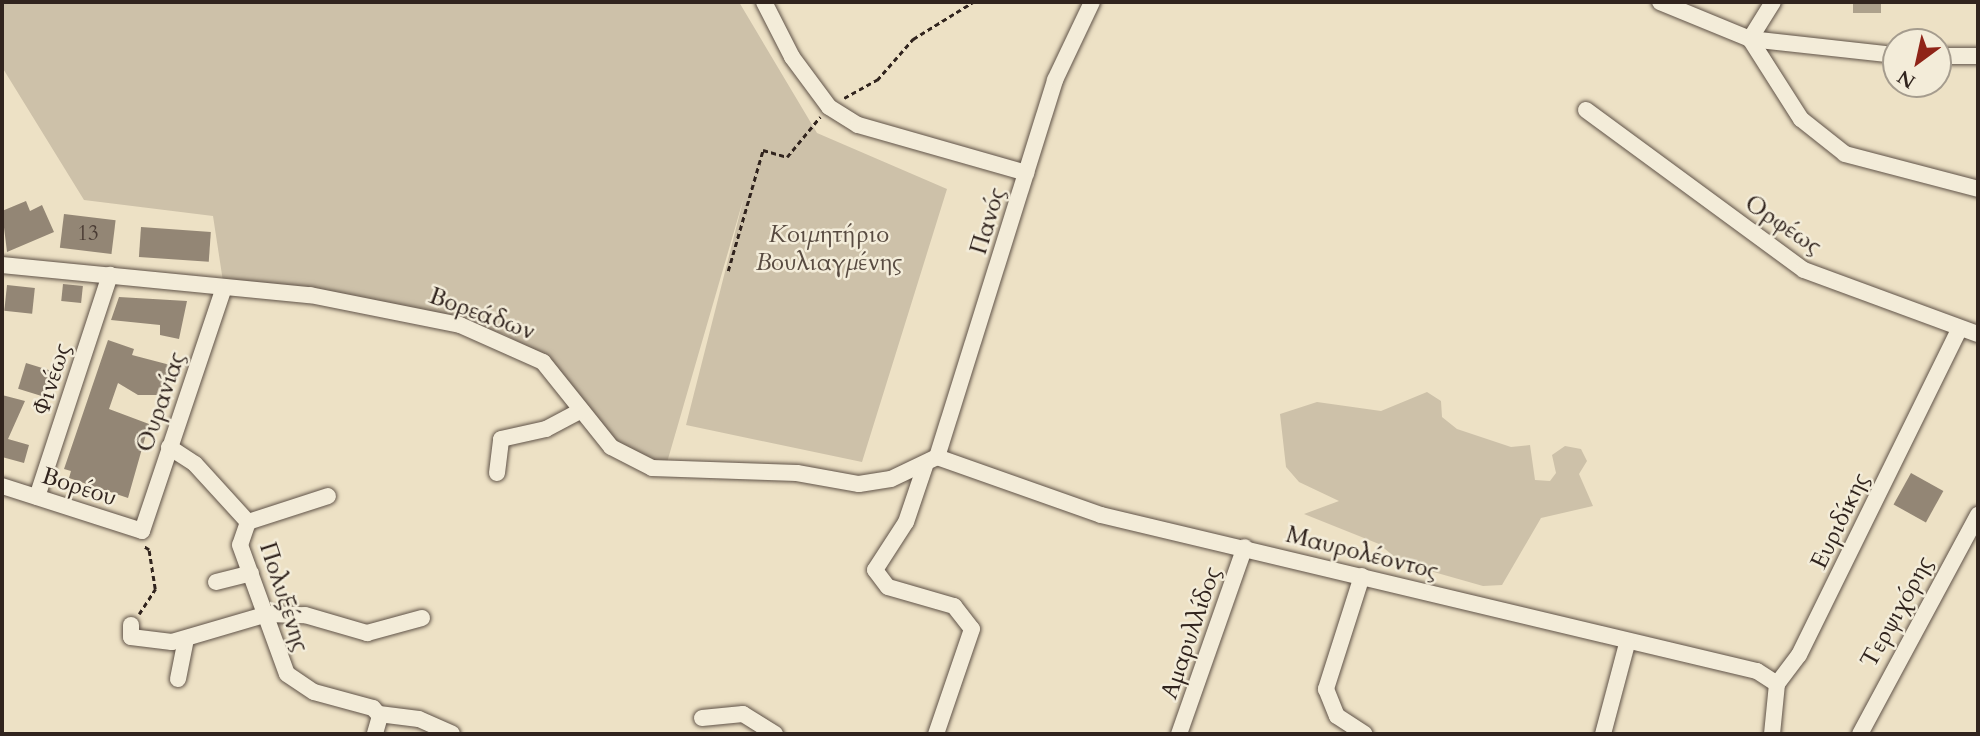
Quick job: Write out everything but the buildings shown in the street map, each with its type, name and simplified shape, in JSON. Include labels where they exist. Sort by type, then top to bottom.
[{"type":"street","points":[[764,2],[804,77],[829,107],[858,125],[1026,173]]},
{"type":"street","name":"Πανός","points":[[936,734],[972,629],[954,606],[888,587],[875,570],[906,522],[931,461],[1055,80],[1092,2]]},
{"type":"street","points":[[1660,2],[1750,39],[1882,53]]},
{"type":"street","points":[[1750,39],[1773,2]]},
{"type":"street","points":[[1750,39],[1801,119],[1845,153],[1978,189]]},
{"type":"street","points":[[1952,56],[1978,56]]},
{"type":"street","name":"Ορφέως","points":[[1586,110],[1804,270],[1978,334]]},
{"type":"street","name":"Βορεάδων","points":[[2,265],[405,310],[486,334],[542,362],[617,452],[662,470],[797,473],[859,484],[931,461]]},
{"type":"street","name":"Φινέως","points":[[37,497],[110,275]]},
{"type":"street","name":"Ουρανίας","points":[[142,531],[224,288]]},
{"type":"street","name":"Ευριδίκης","points":[[1777,684],[1799,655],[1959,328]]},
{"type":"street","points":[[497,473],[501,439],[546,429],[581,410]]},
{"type":"street","name":"Πολυξένης","points":[[169,447],[195,464],[248,522],[240,543],[268,614],[278,658],[293,680],[379,714],[419,719],[452,734]]},
{"type":"street","name":"Μαυρολέοντος","points":[[931,461],[1080,509],[1245,547],[1627,643],[1757,671],[1777,684]]},
{"type":"street","name":"Βορέου","points":[[2,486],[142,531]]},
{"type":"street","points":[[248,522],[328,496]]},
{"type":"street","name":"Τερψιχόρης","points":[[1860,734],[1978,514]]},
{"type":"street","name":"Αμαρυλλίδος","points":[[1179,734],[1245,547]]},
{"type":"street","points":[[216,583],[251,573]]},
{"type":"street","points":[[1362,576],[1326,689],[1337,716],[1365,734]]},
{"type":"street","points":[[131,625],[131,637],[138,640],[187,639],[268,614],[308,616],[367,633],[422,618]]},
{"type":"street","points":[[178,679],[187,639]]},
{"type":"street","points":[[1603,734],[1627,643]]},
{"type":"street","points":[[1772,734],[1777,684]]},
{"type":"street","points":[[375,733],[379,714]]},
{"type":"street","points":[[702,718],[743,714],[775,734]]},
{"type":"path","points":[[728,271],[763,150],[787,157],[829,107],[877,80],[913,39],[973,2]]},
{"type":"path","points":[[131,625],[155,589],[142,531]]},
{"type":"green space","name":"Κοιμητήριο Βουλιαγμένης","points":[[2,2],[739,2],[817,133],[947,189],[862,462],[686,425],[744,197],[666,466],[618,448],[553,363],[504,334],[405,310],[224,288],[213,216],[84,200],[2,67]]},
{"type":"green space","points":[[1427,392],[1441,401],[1442,417],[1457,429],[1511,447],[1530,445],[1535,480],[1550,481],[1556,473],[1552,455],[1565,446],[1581,449],[1587,461],[1579,474],[1593,506],[1541,518],[1502,585],[1483,586],[1402,563],[1379,544],[1304,514],[1339,501],[1299,482],[1286,467],[1280,414],[1317,402],[1381,411]]},
{"type":"shaded area","points":[[1853,2],[1881,2],[1881,13],[1853,13]]}]
